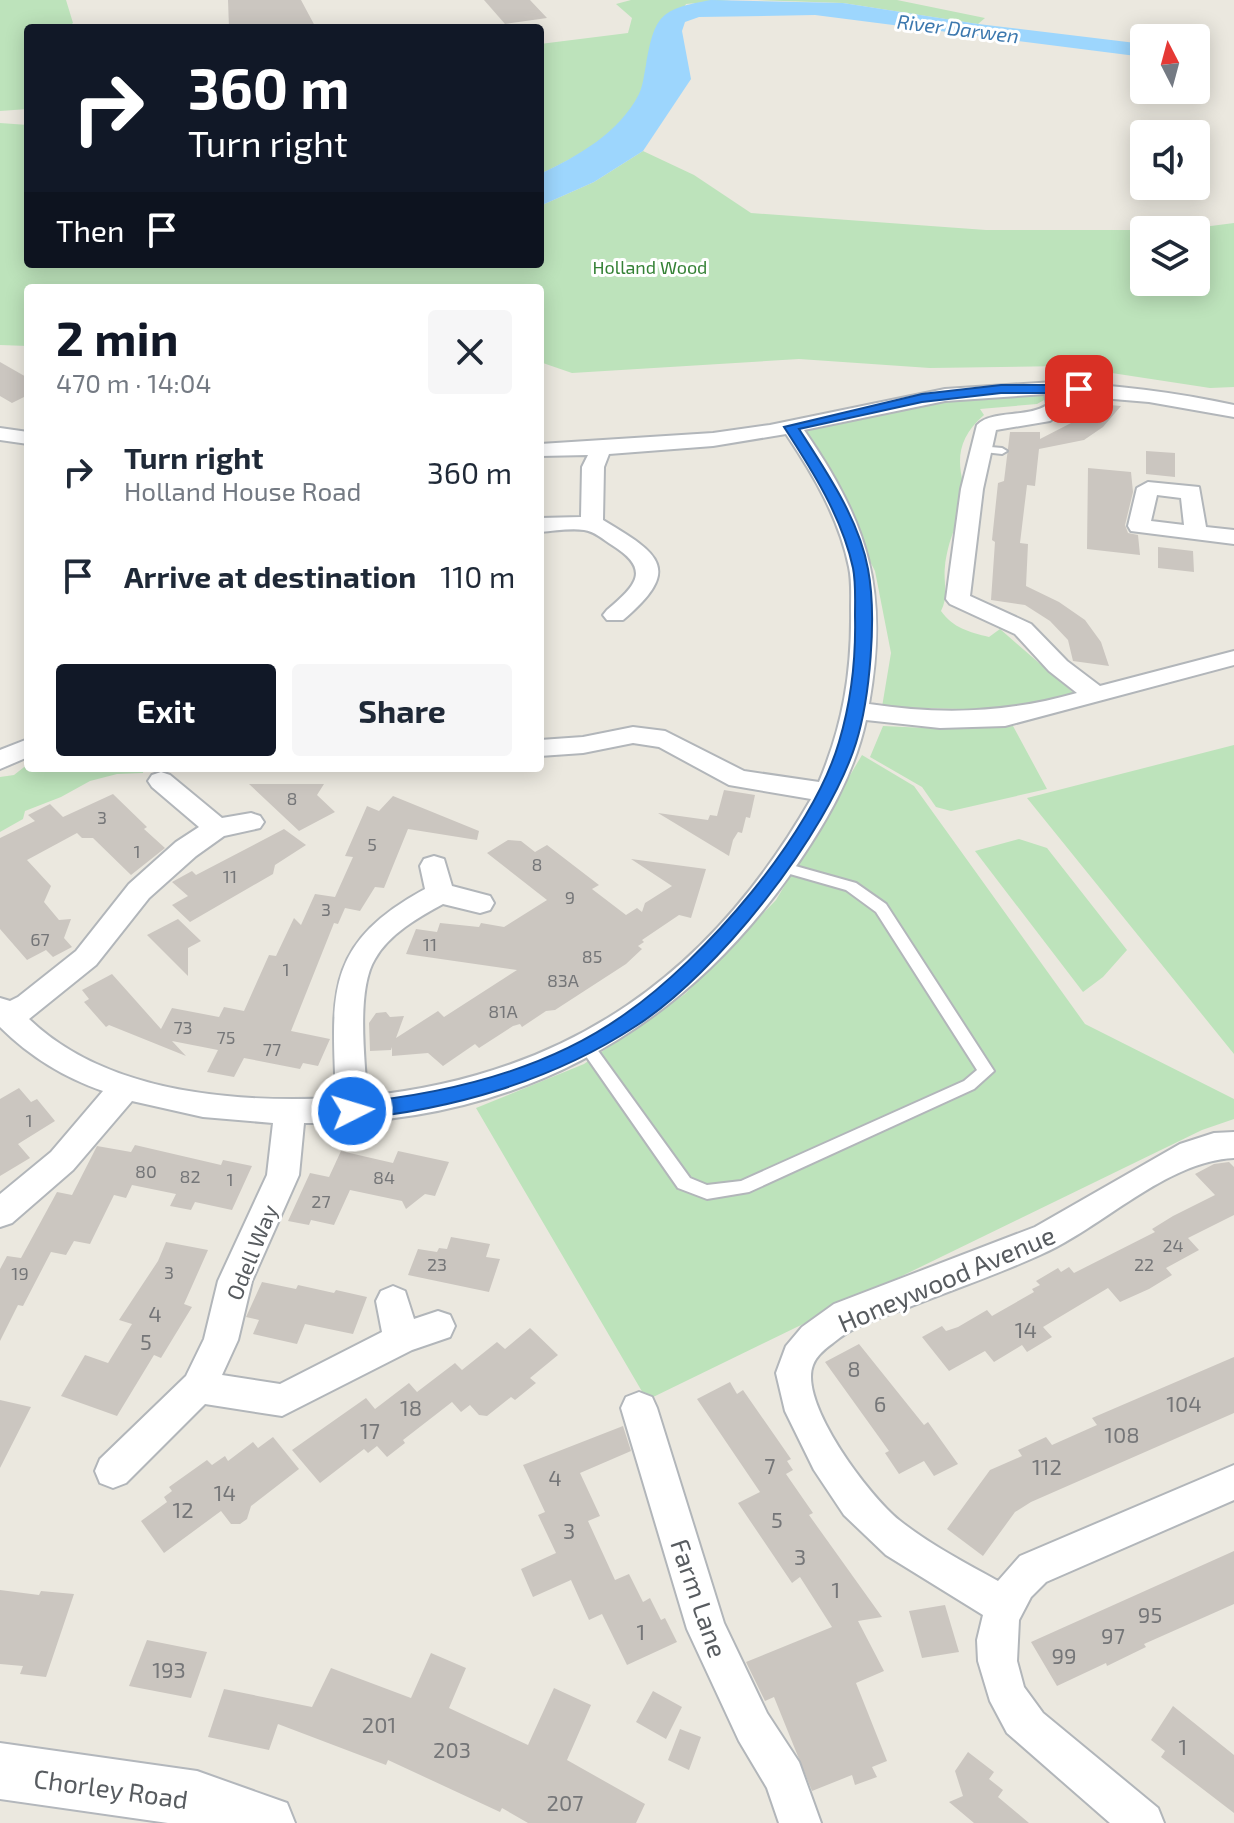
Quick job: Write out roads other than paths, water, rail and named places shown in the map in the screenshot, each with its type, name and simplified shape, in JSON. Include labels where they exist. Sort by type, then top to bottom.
[{"type":"main road","name":"Chorley Road","points":[[0,1771],[197,1799],[267,1823]]},
{"type":"street","points":[[1054,388],[1058,407],[1043,417],[987,425],[991,450],[958,599],[1023,629],[1058,666],[1095,695]]},
{"type":"street","points":[[544,450],[663,447],[791,427],[922,398],[1001,389],[1054,388],[1234,411]]},
{"type":"street","points":[[4,1013],[49,1052],[124,1088],[210,1106],[290,1113],[412,1105],[454,1096],[558,1060],[631,1020],[707,958],[781,867],[826,792],[847,743],[863,639],[861,569],[839,509],[791,427]]},
{"type":"street","points":[[0,434],[24,437]]},
{"type":"street","points":[[592,523],[593,467],[601,449]]},
{"type":"street","points":[[544,525],[592,523],[637,550],[646,559],[650,573],[646,586],[637,599],[615,615]]},
{"type":"street","points":[[1196,533],[1234,537]]},
{"type":"street","points":[[854,710],[897,717],[989,718],[1025,714],[1160,675],[1234,658]]},
{"type":"street","points":[[544,748],[583,745],[633,735],[665,739],[738,779],[826,792]]},
{"type":"street","points":[[0,761],[24,749]]},
{"type":"street","points":[[161,781],[217,828]]},
{"type":"street","points":[[4,1013],[28,1005],[86,958],[139,891],[186,849],[217,828],[251,822]]},
{"type":"street","points":[[352,1111],[352,982],[359,959],[437,880],[480,903]]},
{"type":"street","points":[[0,1213],[62,1161],[124,1088]]},
{"type":"street","name":"Odell Way","points":[[113,1471],[198,1387],[221,1340],[235,1281],[283,1175],[290,1113]]},
{"type":"street","name":"Honeywood Avenue","points":[[1003,1605],[883,1531],[847,1488],[810,1429],[797,1401],[794,1371],[804,1347],[836,1321],[986,1263],[1068,1227],[1164,1167],[1196,1151],[1220,1143],[1234,1145]]},
{"type":"street","points":[[393,1301],[401,1339]]},
{"type":"street","points":[[198,1387],[282,1400],[401,1339],[438,1326]]},
{"type":"street","name":"Farm Lane","points":[[639,1408],[706,1629],[753,1727],[784,1777],[800,1823]]},
{"type":"street","points":[[1143,1823],[1022,1720],[1006,1693],[996,1631],[1003,1605],[1020,1579],[1033,1569],[1234,1482]]},
{"type":"lane","points":[[586,1045],[684,1183],[707,1192],[743,1187],[969,1085],[986,1071],[881,908],[851,886],[781,867]]},
{"type":"water","name":"River Darwen","points":[[711,0],[843,3],[978,24],[1130,42],[1130,55],[815,15],[699,17],[685,22],[682,31],[691,79],[643,151],[594,182],[544,204],[544,172],[596,142],[631,108],[640,91],[657,25],[670,11]]},
{"type":"park label","name":"Holland Wood","points":[[650,267]]}]
